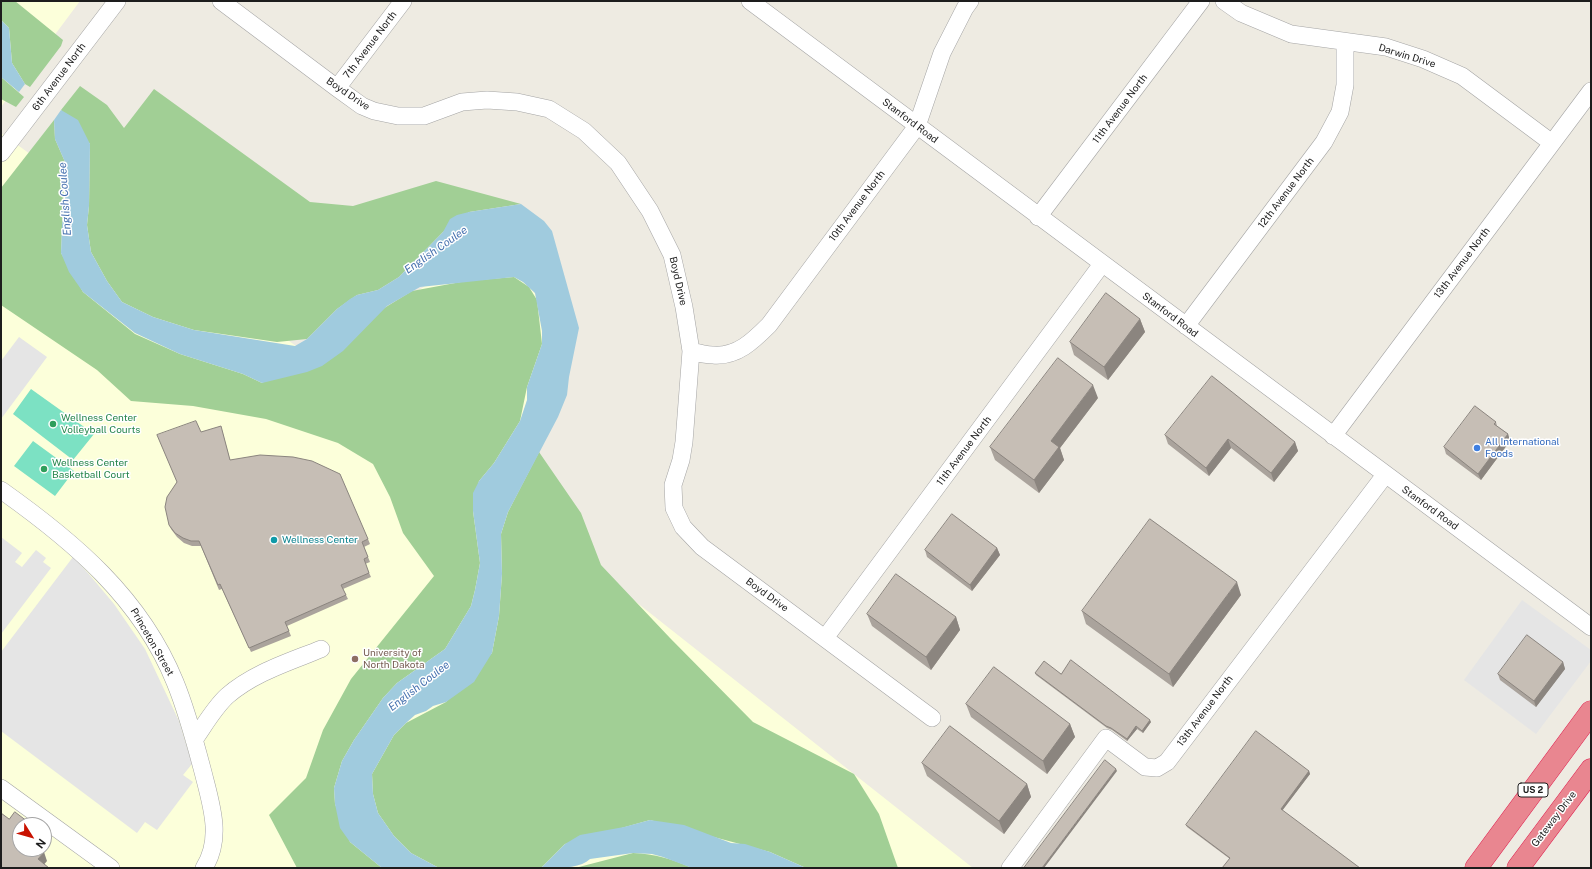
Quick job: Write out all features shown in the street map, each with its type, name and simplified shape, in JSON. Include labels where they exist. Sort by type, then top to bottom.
[{"type":"highway","name":"US 2","points":[[1476,868],[1591,712]]},
{"type":"highway","name":"Gateway Drive","points":[[1518,868],[1591,770]]},
{"type":"street","name":"6th Avenue North","points":[[1,153],[117,1]]},
{"type":"street","name":"Boyd Drive","points":[[221,1],[337,88],[362,106],[374,112],[398,116],[424,116],[462,102],[487,100],[517,102],[549,109],[584,131],[618,163],[650,211],[672,255],[684,307],[691,351],[684,442],[673,485],[674,508],[683,527],[702,547],[932,718]]},
{"type":"street","name":"7th Avenue North","points":[[337,88],[402,1]]},
{"type":"street","name":"Stanford Road","points":[[750,1],[1591,628]]},
{"type":"street","name":"10th Avenue North","points":[[691,351],[713,355],[734,353],[754,341],[769,325],[917,126],[942,53],[970,1]]},
{"type":"street","name":"11th Avenue North","points":[[1038,217],[1201,1]]},
{"type":"street","name":"Darwin Drive","points":[[1224,1],[1241,13],[1291,34],[1345,43],[1386,47],[1423,59],[1462,76],[1552,143]]},
{"type":"street","name":"12th Avenue North","points":[[1186,326],[1324,142],[1340,112],[1345,85],[1345,43]]},
{"type":"street","name":"13th Avenue North","points":[[1333,436],[1591,91]]},
{"type":"street","name":"11th Avenue North","points":[[825,638],[1102,264]]},
{"type":"street","name":"13th Avenue North","points":[[1010,868],[1106,738],[1145,767],[1157,768],[1166,762],[1384,474]]},
{"type":"street","name":"Princeton Street","points":[[1,490],[24,506],[87,559],[109,580],[131,606],[164,658],[175,682],[194,740],[212,808],[215,830],[213,844],[204,868]]},
{"type":"street","points":[[194,740],[227,696],[239,687],[256,676],[321,649]]},
{"type":"street","points":[[1,788],[111,868]]},
{"type":"shaded area","points":[[1,1],[80,1],[1,107]]},
{"type":"shaded area","name":"University of North Dakota","points":[[1,133],[314,359],[451,269],[496,248],[554,315],[498,493],[973,868],[1,868]]},
{"type":"shaded area","points":[[19,337],[47,357],[1,419],[1,361]]},
{"type":"shaded area","points":[[1,537],[22,553],[15,562],[22,567],[36,550],[46,558],[43,562],[51,568],[1,634]]},
{"type":"shaded area","points":[[73,557],[114,604],[145,649],[179,721],[192,764],[183,775],[193,782],[157,830],[145,822],[137,833],[1,731],[1,652]]},
{"type":"shaded area","points":[[1522,600],[1591,650],[1591,661],[1536,734],[1464,680]]},
{"type":"green space","points":[[1,1],[15,1],[63,40],[61,46],[30,87],[25,84],[12,63],[9,28],[1,20]]},
{"type":"green space","points":[[1,77],[24,97],[16,107],[1,99]]},
{"type":"green space","points":[[80,86],[107,105],[124,128],[154,89],[310,202],[353,206],[436,181],[521,204],[469,212],[443,232],[399,277],[378,290],[357,295],[337,309],[307,339],[277,342],[194,330],[153,317],[122,302],[107,281],[91,252],[87,225],[89,206],[90,144],[61,110]]},
{"type":"green space","points":[[54,120],[55,139],[65,162],[61,253],[83,292],[135,334],[180,354],[243,374],[262,383],[412,291],[466,281],[514,277],[529,287],[537,300],[542,344],[527,387],[520,421],[494,463],[479,481],[473,511],[480,563],[471,606],[445,649],[397,683],[383,698],[354,740],[342,761],[334,788],[335,804],[350,842],[382,868],[297,868],[269,815],[306,778],[323,730],[351,679],[434,576],[403,533],[390,497],[373,464],[338,443],[266,419],[193,406],[131,401],[97,370],[1,305],[1,188]]},
{"type":"green space","name":"Wellness Center Volleyball Courts","points":[[31,389],[94,434],[73,460],[13,414]]},
{"type":"green space","name":"Wellness Center Basketball Court","points":[[33,441],[74,471],[55,496],[14,466]]},
{"type":"green space","points":[[539,452],[581,513],[601,565],[670,638],[753,722],[854,774],[879,814],[898,868],[806,868],[770,852],[650,820],[565,844],[541,868],[439,868],[411,853],[394,836],[378,813],[373,794],[372,774],[394,735],[406,723],[446,702],[492,653],[499,616],[502,574],[501,534],[508,512]]},
{"type":"green space","points":[[633,853],[649,854],[692,868],[575,868]]},
{"type":"water","points":[[1,20],[9,28],[12,63],[25,84],[19,92],[1,77]]},
{"type":"water","name":"English Coulee","points":[[61,110],[78,120],[90,144],[89,206],[87,225],[91,252],[107,281],[122,302],[153,317],[194,330],[295,346],[307,339],[337,309],[350,299],[357,295],[378,290],[399,277],[443,232],[450,219],[457,215],[521,204],[544,221],[552,231],[579,328],[569,377],[567,395],[558,417],[508,512],[501,534],[502,574],[499,616],[492,653],[474,682],[446,702],[433,706],[426,711],[415,715],[394,735],[372,774],[373,794],[378,813],[394,836],[411,853],[439,868],[382,868],[350,842],[340,828],[335,804],[334,788],[342,761],[354,740],[383,698],[397,683],[445,649],[471,606],[480,563],[473,511],[473,493],[479,481],[494,463],[520,421],[527,400],[527,387],[542,344],[542,331],[535,293],[523,282],[514,277],[420,287],[387,306],[343,351],[322,366],[307,372],[262,383],[243,374],[180,354],[135,333],[83,292],[69,272],[61,253],[62,225],[65,205],[65,162],[55,139],[54,120]]},
{"type":"water","points":[[650,820],[684,825],[731,843],[745,844],[770,852],[806,868],[692,868],[652,854],[633,853],[590,859],[580,865],[574,866],[541,868],[565,844],[580,835],[624,827]]},
{"type":"building","points":[[1106,293],[1140,319],[1104,367],[1070,342]]},
{"type":"building","points":[[1058,358],[1093,385],[1051,441],[1059,447],[1034,480],[990,447]]},
{"type":"building","points":[[1212,376],[1295,442],[1271,473],[1228,439],[1206,468],[1165,435]]},
{"type":"building","points":[[1475,406],[1496,422],[1494,424],[1508,434],[1478,474],[1444,447]]},
{"type":"building","name":"Wellness Center","points":[[196,421],[201,432],[221,426],[230,460],[260,455],[293,457],[312,461],[340,474],[368,539],[362,542],[368,557],[364,559],[369,573],[341,585],[346,595],[285,622],[289,631],[249,648],[220,584],[218,585],[199,541],[191,541],[183,538],[175,533],[169,525],[165,507],[167,497],[177,482],[157,435]]},
{"type":"building","points":[[952,514],[997,548],[970,585],[925,550]]},
{"type":"building","points":[[1150,519],[1237,582],[1169,674],[1082,611]]},
{"type":"building","points":[[896,574],[956,617],[926,657],[867,614]]},
{"type":"building","points":[[1527,635],[1563,662],[1534,701],[1498,674]]},
{"type":"building","points":[[1071,660],[1150,720],[1142,731],[1136,726],[1127,739],[1106,726],[1035,673],[1044,661],[1061,674]]},
{"type":"building","points":[[994,667],[1070,724],[1043,761],[966,704]]},
{"type":"building","points":[[950,726],[1027,784],[999,821],[922,763]]},
{"type":"building","points":[[1256,731],[1309,771],[1281,809],[1360,868],[1222,868],[1230,858],[1186,825]]},
{"type":"building","points":[[1105,760],[1116,769],[1042,868],[1024,868]]},
{"type":"building","points":[[15,812],[22,817],[12,817],[12,857],[40,857],[38,859],[49,868],[1,868],[1,813],[9,819]]},
{"type":"place","name":"Wellness Center Volleyball Courts","points":[[53,424]]},
{"type":"place","name":"All International Foods","points":[[1477,448]]},
{"type":"place","name":"Wellness Center Basketball Court","points":[[44,469]]},
{"type":"place","name":"Wellness Center","points":[[274,540]]},
{"type":"place","name":"University of North Dakota","points":[[355,659]]}]
